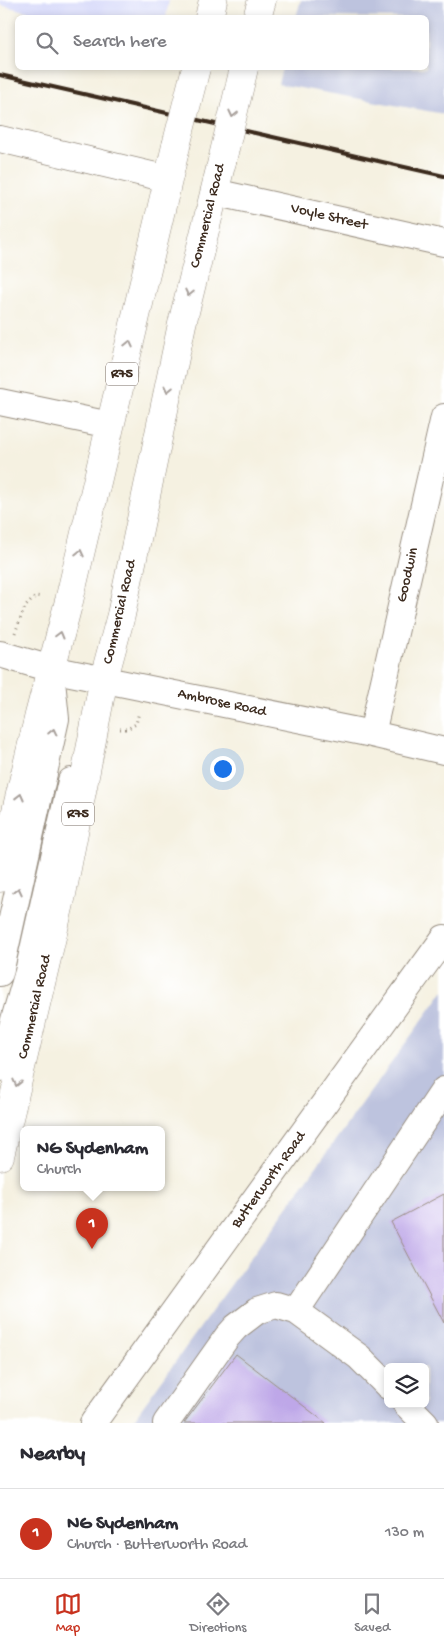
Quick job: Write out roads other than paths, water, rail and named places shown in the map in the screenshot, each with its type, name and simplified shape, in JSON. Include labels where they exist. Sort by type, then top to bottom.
[{"type":"main road","points":[[258,15],[262,0]]},
{"type":"main road","name":"R75","points":[[0,878],[69,601],[195,70]]},
{"type":"main road","name":"Commercial Road","points":[[0,1156],[61,899],[104,678],[121,615],[182,324],[244,70]]},
{"type":"street","points":[[0,139],[168,179]]},
{"type":"street","name":"Voyle Street","points":[[214,192],[444,243]]},
{"type":"street","points":[[0,402],[110,426]]},
{"type":"street","name":"Goodwin","points":[[372,734],[444,417]]},
{"type":"street","name":"Ambrose Road","points":[[0,654],[51,668],[372,734],[444,751]]},
{"type":"street","points":[[0,973],[56,719],[51,668]]},
{"type":"street","points":[[0,1068],[28,972],[88,709],[104,678]]},
{"type":"street","name":"Butterworth Road","points":[[93,1423],[444,938]]},
{"type":"street","points":[[296,1311],[444,1090]]},
{"type":"street","points":[[166,1423],[227,1336],[257,1311],[276,1305],[296,1311],[359,1357],[384,1382]]},
{"type":"street","points":[[410,1408],[424,1423]]},
{"type":"railway","points":[[0,75],[444,176]]},
{"type":"place","name":"NG Sydenham","points":[[92,1249]]}]
